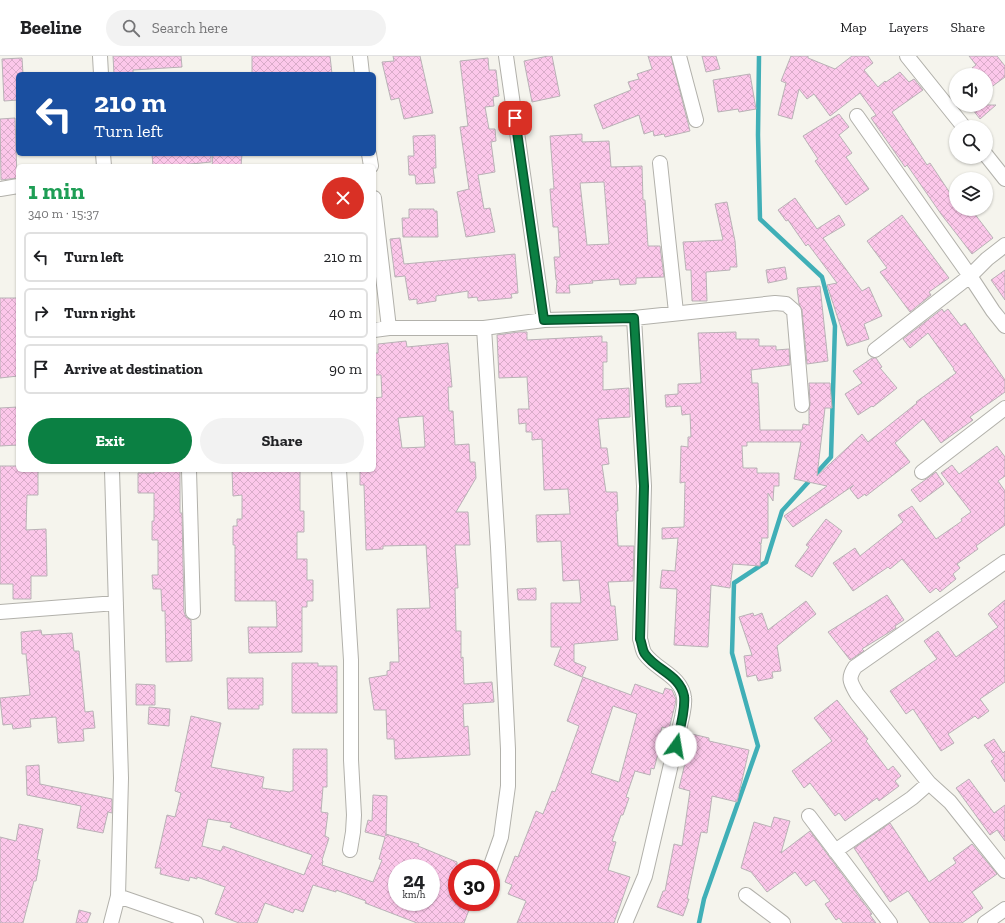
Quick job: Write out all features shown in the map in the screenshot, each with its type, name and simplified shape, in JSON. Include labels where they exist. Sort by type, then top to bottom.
[{"type":"street","points":[[100,56],[101,72]]},
{"type":"street","points":[[360,56],[362,72]]},
{"type":"street","points":[[506,56],[544,320]]},
{"type":"street","points":[[679,56],[696,120]]},
{"type":"street","points":[[907,56],[958,120]]},
{"type":"street","points":[[857,116],[1005,326]]},
{"type":"street","points":[[660,164],[676,312]]},
{"type":"street","points":[[993,164],[1005,179]]},
{"type":"street","points":[[0,189],[16,186]]},
{"type":"street","points":[[376,215],[389,328]]},
{"type":"street","points":[[875,350],[970,276],[979,266],[1005,245]]},
{"type":"street","points":[[376,330],[389,328],[484,328],[544,320],[634,318],[676,312],[775,303],[786,304],[794,311],[802,404]]},
{"type":"street","points":[[625,923],[645,876],[682,717],[684,698],[680,685],[670,674],[654,663],[644,653],[640,639],[644,486],[634,318]]},
{"type":"street","points":[[484,328],[498,547],[508,749],[508,786],[501,837],[493,859]]},
{"type":"street","points":[[922,472],[1005,408]]},
{"type":"street","points":[[111,923],[118,896],[121,778],[112,472]]},
{"type":"street","points":[[189,472],[193,612]]},
{"type":"street","points":[[339,472],[352,660],[351,760],[354,815],[350,850]]},
{"type":"street","points":[[1005,562],[854,667],[850,680],[857,694],[929,783],[950,802],[1005,871]]},
{"type":"street","points":[[0,612],[116,603]]},
{"type":"street","points":[[836,850],[912,798],[929,783]]},
{"type":"street","points":[[809,816],[890,923]]},
{"type":"street","points":[[746,895],[783,923]]},
{"type":"street","points":[[118,896],[196,923]]},
{"type":"street","points":[[985,923],[1005,908]]},
{"type":"building","points":[[113,56],[181,56],[182,67],[133,70],[133,72],[114,72]]},
{"type":"building","points":[[252,56],[330,56],[332,72],[252,72]]},
{"type":"building","points":[[393,56],[420,56],[433,113],[404,119],[399,98],[391,100],[382,62],[394,61]]},
{"type":"building","points":[[552,56],[560,96],[532,102],[524,61]]},
{"type":"building","points":[[648,56],[671,56],[690,131],[665,137],[664,134],[654,136],[653,131],[644,134],[639,115],[603,129],[594,105],[631,90],[628,82],[639,79],[637,74],[652,69]]},
{"type":"building","points":[[702,56],[716,56],[720,69],[706,72]]},
{"type":"building","points":[[791,56],[808,56],[808,58],[835,69],[852,56],[868,56],[873,63],[864,70],[878,87],[900,72],[909,82],[914,79],[923,90],[892,112],[927,165],[930,163],[949,192],[949,216],[976,216],[993,238],[972,254],[941,214],[907,165],[905,167],[871,118],[876,115],[860,93],[830,116],[814,94],[807,99],[799,89],[792,119],[778,115],[786,83],[781,81]]},
{"type":"building","points":[[969,56],[997,56],[1005,66],[1005,77],[993,86],[993,68],[972,68],[976,65]]},
{"type":"building","points":[[22,58],[23,72],[16,72],[16,100],[4,101],[2,59]]},
{"type":"building","points":[[488,58],[489,70],[496,70],[499,96],[493,97],[494,106],[485,107],[489,129],[495,129],[496,141],[491,142],[495,172],[478,175],[484,209],[490,208],[495,232],[466,237],[457,192],[469,189],[460,127],[468,126],[460,61]]},
{"type":"building","points":[[750,74],[756,109],[739,112],[738,109],[718,112],[713,80]]},
{"type":"building","points":[[974,112],[988,112],[980,119]]},
{"type":"building","points":[[839,114],[849,127],[839,135],[852,153],[846,157],[869,189],[846,205],[815,161],[818,159],[803,136]]},
{"type":"building","points":[[15,118],[16,178],[1,180],[0,119]]},
{"type":"building","points":[[582,134],[582,142],[609,141],[611,167],[642,166],[643,200],[645,200],[648,246],[660,246],[664,277],[636,278],[636,284],[620,285],[619,279],[592,281],[593,283],[569,285],[570,293],[556,293],[557,280],[554,257],[560,257],[558,227],[553,227],[550,189],[554,189],[550,136]],"holes":[[[604,182],[609,244],[587,245],[580,183]]]},
{"type":"building","points":[[435,135],[436,168],[433,168],[435,183],[416,184],[415,175],[409,175],[408,156],[414,156],[413,136]]},
{"type":"building","points":[[152,156],[211,156],[211,162],[191,164],[153,164]]},
{"type":"building","points":[[213,156],[242,156],[241,164],[212,164]]},
{"type":"building","points":[[795,198],[817,229],[839,215],[845,225],[823,238],[862,291],[869,287],[882,316],[864,324],[869,339],[847,346],[827,285],[837,283],[808,244],[806,246],[788,220],[786,221],[778,210]]},
{"type":"building","points":[[727,202],[735,241],[737,267],[730,267],[730,270],[706,272],[707,301],[692,301],[691,270],[686,270],[683,242],[723,240],[715,204]]},
{"type":"building","points":[[409,209],[434,209],[434,211],[437,211],[438,237],[403,237],[402,218],[409,218]]},
{"type":"building","points":[[902,215],[949,278],[929,292],[931,295],[910,312],[880,272],[887,268],[867,241]]},
{"type":"building","points":[[400,238],[404,264],[515,254],[518,293],[511,294],[512,298],[478,301],[477,297],[468,298],[468,291],[436,296],[436,301],[417,304],[417,299],[409,300],[405,276],[395,277],[390,239]]},
{"type":"building","points":[[785,267],[787,279],[768,283],[766,270]]},
{"type":"building","points":[[1005,270],[1005,300],[991,280]]},
{"type":"building","points":[[820,286],[828,361],[807,364],[802,310],[799,304],[797,288]]},
{"type":"building","points":[[0,298],[16,298],[16,376],[0,378]]},
{"type":"building","points":[[942,309],[944,312],[948,309],[961,326],[965,323],[1005,380],[1005,392],[970,417],[973,420],[941,443],[923,419],[895,443],[910,462],[866,496],[865,494],[858,499],[850,489],[854,485],[793,527],[784,516],[827,486],[794,479],[801,442],[747,442],[747,446],[742,446],[743,468],[757,468],[757,473],[779,473],[779,486],[774,486],[773,501],[768,493],[768,538],[762,538],[761,544],[759,542],[761,545],[760,566],[733,564],[730,588],[711,585],[708,647],[674,645],[677,589],[660,588],[662,570],[675,571],[678,538],[662,539],[662,528],[684,527],[685,482],[680,483],[681,446],[688,447],[688,437],[691,437],[690,414],[682,415],[681,406],[666,407],[665,395],[678,394],[678,384],[701,383],[698,333],[736,332],[736,339],[759,339],[759,346],[776,346],[776,350],[789,349],[790,365],[751,370],[752,383],[758,383],[760,430],[802,430],[803,424],[809,425],[809,383],[830,383],[832,408],[825,408],[817,476],[862,434],[868,442],[917,403],[916,402],[956,373],[928,333],[910,348],[903,339]]},
{"type":"building","points":[[527,332],[527,340],[602,336],[602,342],[607,342],[607,362],[603,362],[603,390],[629,388],[630,417],[598,419],[601,448],[607,448],[609,464],[602,465],[606,492],[617,492],[618,511],[616,511],[618,546],[634,546],[633,581],[608,582],[611,606],[615,606],[618,640],[574,644],[574,662],[586,667],[582,677],[554,665],[561,647],[551,647],[551,603],[581,603],[579,580],[563,581],[561,541],[537,542],[536,515],[570,514],[568,489],[544,490],[542,439],[532,440],[532,432],[526,432],[526,423],[519,424],[518,409],[529,409],[527,377],[499,378],[497,335]]},
{"type":"building","points":[[406,341],[407,347],[448,343],[452,387],[448,387],[449,411],[453,411],[455,445],[469,444],[470,462],[475,462],[476,478],[456,512],[468,512],[470,545],[455,545],[458,588],[455,588],[456,631],[461,631],[461,658],[463,657],[464,684],[492,682],[494,702],[463,704],[464,727],[468,726],[470,755],[395,759],[394,739],[387,739],[386,710],[374,710],[369,678],[387,675],[387,671],[390,670],[390,662],[399,662],[397,609],[430,608],[426,545],[383,546],[383,549],[366,550],[364,485],[360,485],[360,472],[376,472],[376,398],[382,397],[381,375],[376,375],[376,353],[378,353],[378,344]],"holes":[[[423,416],[425,447],[402,448],[398,418]]]},
{"type":"building","points":[[872,358],[876,358],[882,367],[880,368],[897,388],[873,407],[872,406],[858,415],[845,394],[862,383],[853,371]]},
{"type":"building","points":[[16,407],[16,445],[0,446],[0,408]]},
{"type":"building","points":[[997,446],[1005,457],[1005,476],[998,481],[1005,491],[1005,525],[976,546],[978,549],[957,564],[960,568],[953,574],[956,579],[940,592],[936,588],[930,593],[902,559],[890,569],[888,567],[853,591],[833,563],[855,548],[860,556],[903,522],[898,515],[912,506],[936,539],[962,521],[961,519],[971,512],[941,473],[952,465],[959,474]]},
{"type":"building","points":[[0,466],[16,466],[16,472],[38,472],[38,495],[27,495],[26,530],[46,529],[47,576],[31,576],[31,599],[13,599],[13,584],[0,584]]},
{"type":"building","points":[[180,472],[184,612],[186,617],[191,620],[192,661],[166,662],[165,611],[162,611],[161,589],[153,589],[152,575],[158,575],[158,540],[152,540],[154,493],[138,493],[138,473]]},
{"type":"building","points":[[232,472],[300,472],[300,511],[304,511],[304,532],[297,532],[297,559],[307,559],[307,580],[313,580],[313,601],[307,601],[307,607],[302,607],[302,652],[249,653],[248,627],[277,627],[276,601],[235,601],[235,545],[233,545],[233,526],[237,526],[237,519],[242,519],[242,495],[233,496]]},
{"type":"building","points":[[936,472],[944,484],[920,502],[911,490]]},
{"type":"building","points":[[826,519],[842,531],[812,577],[795,566],[809,547],[806,545]]},
{"type":"building","points":[[536,588],[536,600],[518,600],[517,589]]},
{"type":"building","points":[[887,595],[904,620],[895,626],[896,628],[862,649],[864,651],[850,660],[828,632]]},
{"type":"building","points":[[1005,600],[1005,682],[980,699],[989,711],[978,719],[975,716],[948,734],[954,743],[941,751],[913,709],[906,714],[890,691],[937,659],[924,641],[938,631],[956,657],[998,627],[988,614]]},
{"type":"building","points":[[806,601],[816,614],[777,646],[781,671],[772,672],[773,678],[758,681],[756,675],[747,677],[744,656],[752,655],[739,617],[753,613],[754,616],[762,613],[768,630]]},
{"type":"building","points":[[41,630],[42,635],[72,633],[74,651],[79,651],[85,712],[93,711],[95,728],[83,729],[84,741],[58,743],[56,717],[30,719],[31,727],[13,729],[12,724],[3,725],[0,698],[30,695],[26,654],[22,654],[21,632]]},
{"type":"building","points":[[292,663],[318,663],[318,666],[337,666],[337,713],[292,713]]},
{"type":"building","points":[[583,677],[631,695],[635,684],[663,694],[665,688],[672,690],[676,699],[669,729],[662,727],[656,749],[659,750],[654,769],[651,768],[650,775],[635,771],[626,797],[629,798],[612,841],[616,842],[608,870],[630,877],[614,923],[517,923],[526,901],[508,894],[512,885],[505,882],[515,856],[518,857],[536,811],[543,814],[552,791],[555,792],[579,726],[567,721]],"holes":[[[613,706],[637,714],[619,782],[591,773]]]},
{"type":"building","points":[[227,678],[263,678],[263,705],[259,705],[259,709],[228,709]]},
{"type":"building","points":[[136,684],[155,685],[155,705],[136,705]]},
{"type":"building","points":[[837,700],[868,739],[866,741],[888,770],[893,766],[901,776],[895,781],[899,786],[879,801],[877,798],[845,821],[839,813],[835,816],[810,783],[804,788],[792,771],[832,741],[814,718]]},
{"type":"building","points":[[149,707],[170,709],[169,726],[148,724]]},
{"type":"building","points":[[191,716],[221,723],[211,767],[264,777],[262,788],[290,792],[293,791],[293,749],[327,749],[327,787],[323,787],[321,812],[328,813],[325,836],[329,838],[322,860],[322,865],[373,882],[382,860],[379,859],[385,837],[365,832],[368,820],[372,821],[373,795],[387,796],[386,834],[419,844],[418,846],[450,859],[448,859],[448,911],[469,911],[464,923],[417,923],[336,890],[336,892],[313,885],[303,912],[295,909],[293,913],[265,903],[257,923],[239,923],[215,914],[225,887],[197,877],[197,879],[190,877],[189,881],[160,874],[161,868],[155,868],[167,815],[175,817],[181,793],[175,791]],"holes":[[[208,819],[232,823],[230,827],[312,855],[304,875],[223,846],[221,851],[202,846]]]},
{"type":"building","points":[[692,734],[709,738],[709,741],[749,750],[737,802],[712,796],[707,833],[701,832],[687,899],[689,899],[683,916],[657,907],[663,891],[665,891],[674,844],[682,846],[690,791],[679,788]]},
{"type":"building","points":[[994,739],[1003,753],[1005,751],[1005,782],[991,761],[994,759],[984,745]]},
{"type":"building","points":[[39,765],[40,784],[112,799],[112,813],[108,812],[103,833],[77,828],[81,806],[27,795],[26,766]]},
{"type":"building","points":[[969,779],[994,813],[1005,805],[1005,841],[997,830],[990,835],[956,788]]},
{"type":"building","points":[[774,817],[790,821],[781,853],[810,831],[872,914],[870,915],[876,923],[843,923],[839,918],[836,920],[825,904],[830,901],[814,880],[806,886],[795,872],[767,892],[751,872],[741,868],[754,822],[771,827]]},
{"type":"building","points":[[890,823],[929,882],[956,863],[953,858],[972,844],[997,874],[972,892],[983,908],[962,923],[930,923],[908,891],[890,902],[854,848]]},
{"type":"building","points":[[19,824],[43,829],[37,859],[40,860],[36,881],[34,881],[23,923],[0,923],[0,837],[16,841]]},
{"type":"building","points":[[79,910],[91,913],[87,923],[76,923]]},
{"type":"waterway","points":[[699,923],[704,899],[758,746],[732,653],[734,583],[766,562],[782,511],[831,457],[835,326],[822,277],[760,219],[758,135],[759,56]]},
{"type":"route","points":[[515,118],[544,320],[634,318],[644,486],[640,639],[644,653],[654,663],[670,674],[680,685],[684,698],[676,746]]}]
